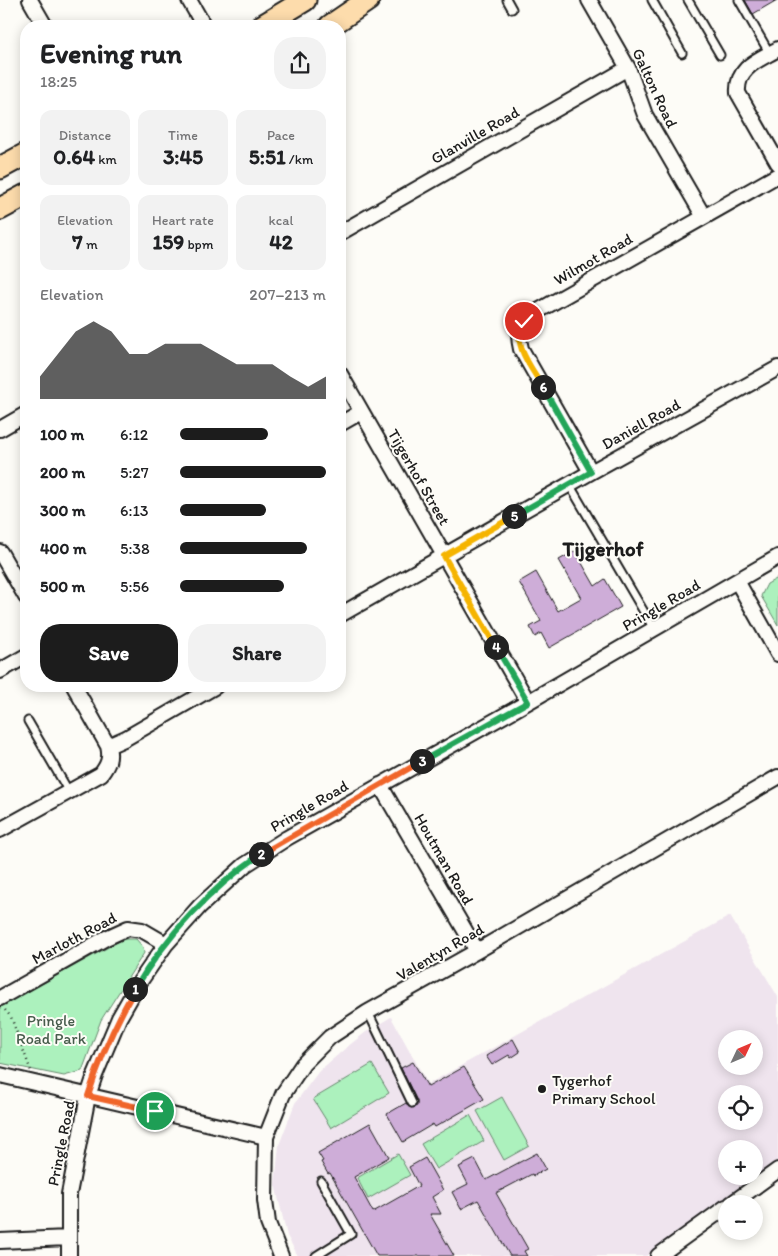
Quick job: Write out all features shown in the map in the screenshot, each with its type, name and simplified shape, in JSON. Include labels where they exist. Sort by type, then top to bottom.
[{"type":"main road","points":[[272,20],[305,0]]},
{"type":"main road","points":[[339,20],[368,0]]},
{"type":"main road","points":[[0,168],[20,157]]},
{"type":"main road","points":[[0,209],[20,198]]},
{"type":"street","points":[[30,0],[42,20]]},
{"type":"street","points":[[189,0],[201,20]]},
{"type":"street","name":"Galton Road","points":[[589,0],[628,68],[645,115],[704,217]]},
{"type":"street","points":[[774,51],[746,68],[740,75],[737,84],[738,94],[778,163]]},
{"type":"street","name":"Glanville Road","points":[[346,230],[628,68]]},
{"type":"street","name":"Wilmot Road","points":[[591,472],[521,348],[518,339],[519,328],[531,315],[778,175]]},
{"type":"street","name":"Daniell Road","points":[[346,613],[569,484],[778,368]]},
{"type":"street","name":"Tijgerhof Street","points":[[346,385],[528,702]]},
{"type":"street","points":[[346,421],[361,412]]},
{"type":"street","points":[[0,429],[20,417]]},
{"type":"street","points":[[0,552],[20,587]]},
{"type":"street","name":"Pringle Road","points":[[70,1256],[68,1238],[69,1194],[88,1096],[95,1075],[119,1018],[138,983],[166,944],[200,906],[245,865],[281,842],[778,557]]},
{"type":"street","points":[[737,581],[778,654]]},
{"type":"street","points":[[0,671],[20,659]]},
{"type":"street","points":[[0,830],[69,793],[101,774],[108,766],[110,757],[108,746],[77,692]]},
{"type":"street","points":[[108,746],[126,738],[206,692]]},
{"type":"street","name":"Valentyn Road","points":[[281,1256],[268,1223],[265,1200],[266,1137],[283,1094],[303,1064],[330,1037],[368,1012],[778,777]]},
{"type":"street","name":"Houtman Road","points":[[380,785],[477,951]]},
{"type":"street","name":"Marloth Road","points":[[0,998],[106,938],[128,928],[142,930],[166,944]]},
{"type":"street","points":[[0,1075],[266,1137]]},
{"type":"street","points":[[743,1195],[778,1170]]},
{"type":"street","points":[[658,1256],[718,1213]]},
{"type":"street","points":[[0,1241],[68,1238]]},
{"type":"lane","points":[[507,0],[512,9]]},
{"type":"lane","points":[[652,0],[682,53]]},
{"type":"lane","points":[[688,0],[720,55]]},
{"type":"lane","points":[[739,0],[774,51]]},
{"type":"lane","points":[[569,484],[654,629]]},
{"type":"lane","points":[[28,721],[69,793]]},
{"type":"lane","points":[[368,1012],[412,1103]]},
{"type":"lane","points":[[316,1256],[351,1234],[321,1181]]},
{"type":"path","points":[[0,1003],[10,1017],[32,1069],[29,1082]]},
{"type":"shaded area","name":"Tygerhof Primary School","points":[[730,916],[778,997],[778,1161],[763,1172],[763,1140],[718,1140],[718,1185],[745,1185],[731,1195],[718,1195],[718,1204],[646,1256],[298,1256],[287,1236],[275,1184],[279,1145],[295,1103],[319,1071],[366,1032],[391,1017],[428,1084]]},
{"type":"green space","points":[[778,578],[778,625],[761,596],[767,584]]},
{"type":"green space","name":"Pringle Road Park","points":[[123,939],[136,939],[143,947],[144,953],[101,1020],[82,1071],[64,1076],[0,1063],[0,1007]]},
{"type":"green space","points":[[372,1064],[389,1093],[331,1128],[313,1099]]},
{"type":"green space","points":[[502,1097],[529,1146],[504,1160],[477,1111]]},
{"type":"green space","points":[[470,1115],[484,1141],[436,1169],[421,1144]]},
{"type":"green space","points":[[398,1154],[410,1175],[368,1199],[357,1178]]},
{"type":"building","points":[[745,0],[777,0],[753,14]]},
{"type":"building","points":[[575,551],[595,586],[605,579],[621,607],[549,648],[541,633],[535,637],[530,627],[541,621],[519,582],[536,572],[558,611],[581,598],[559,560]]},
{"type":"building","points":[[513,1039],[520,1052],[511,1058],[509,1055],[492,1065],[486,1056]]},
{"type":"building","points":[[413,1062],[428,1087],[464,1067],[484,1099],[435,1127],[433,1124],[403,1142],[387,1114],[406,1103],[411,1108],[417,1106],[417,1101],[401,1068]]},
{"type":"building","points":[[370,1123],[389,1157],[354,1177],[373,1212],[419,1186],[409,1167],[425,1158],[443,1190],[432,1197],[441,1214],[430,1214],[454,1256],[377,1256],[330,1173],[328,1174],[321,1162],[323,1161],[318,1153]]},
{"type":"building","points":[[537,1153],[546,1169],[533,1176],[532,1174],[496,1193],[528,1249],[524,1251],[527,1256],[510,1256],[478,1200],[461,1209],[452,1192],[468,1184],[459,1167],[475,1159],[486,1180]]},
{"type":"place","name":"Tygerhof Primary School","points":[[542,1089]]},
{"type":"district","name":"Tijgerhof","points":[[603,548]]},
{"type":"route","points":[[155,1111],[88,1096],[119,1018],[138,983],[166,944],[200,906],[245,865],[268,850],[528,702],[444,556],[591,472],[521,348],[518,339],[519,328],[524,321]]}]
